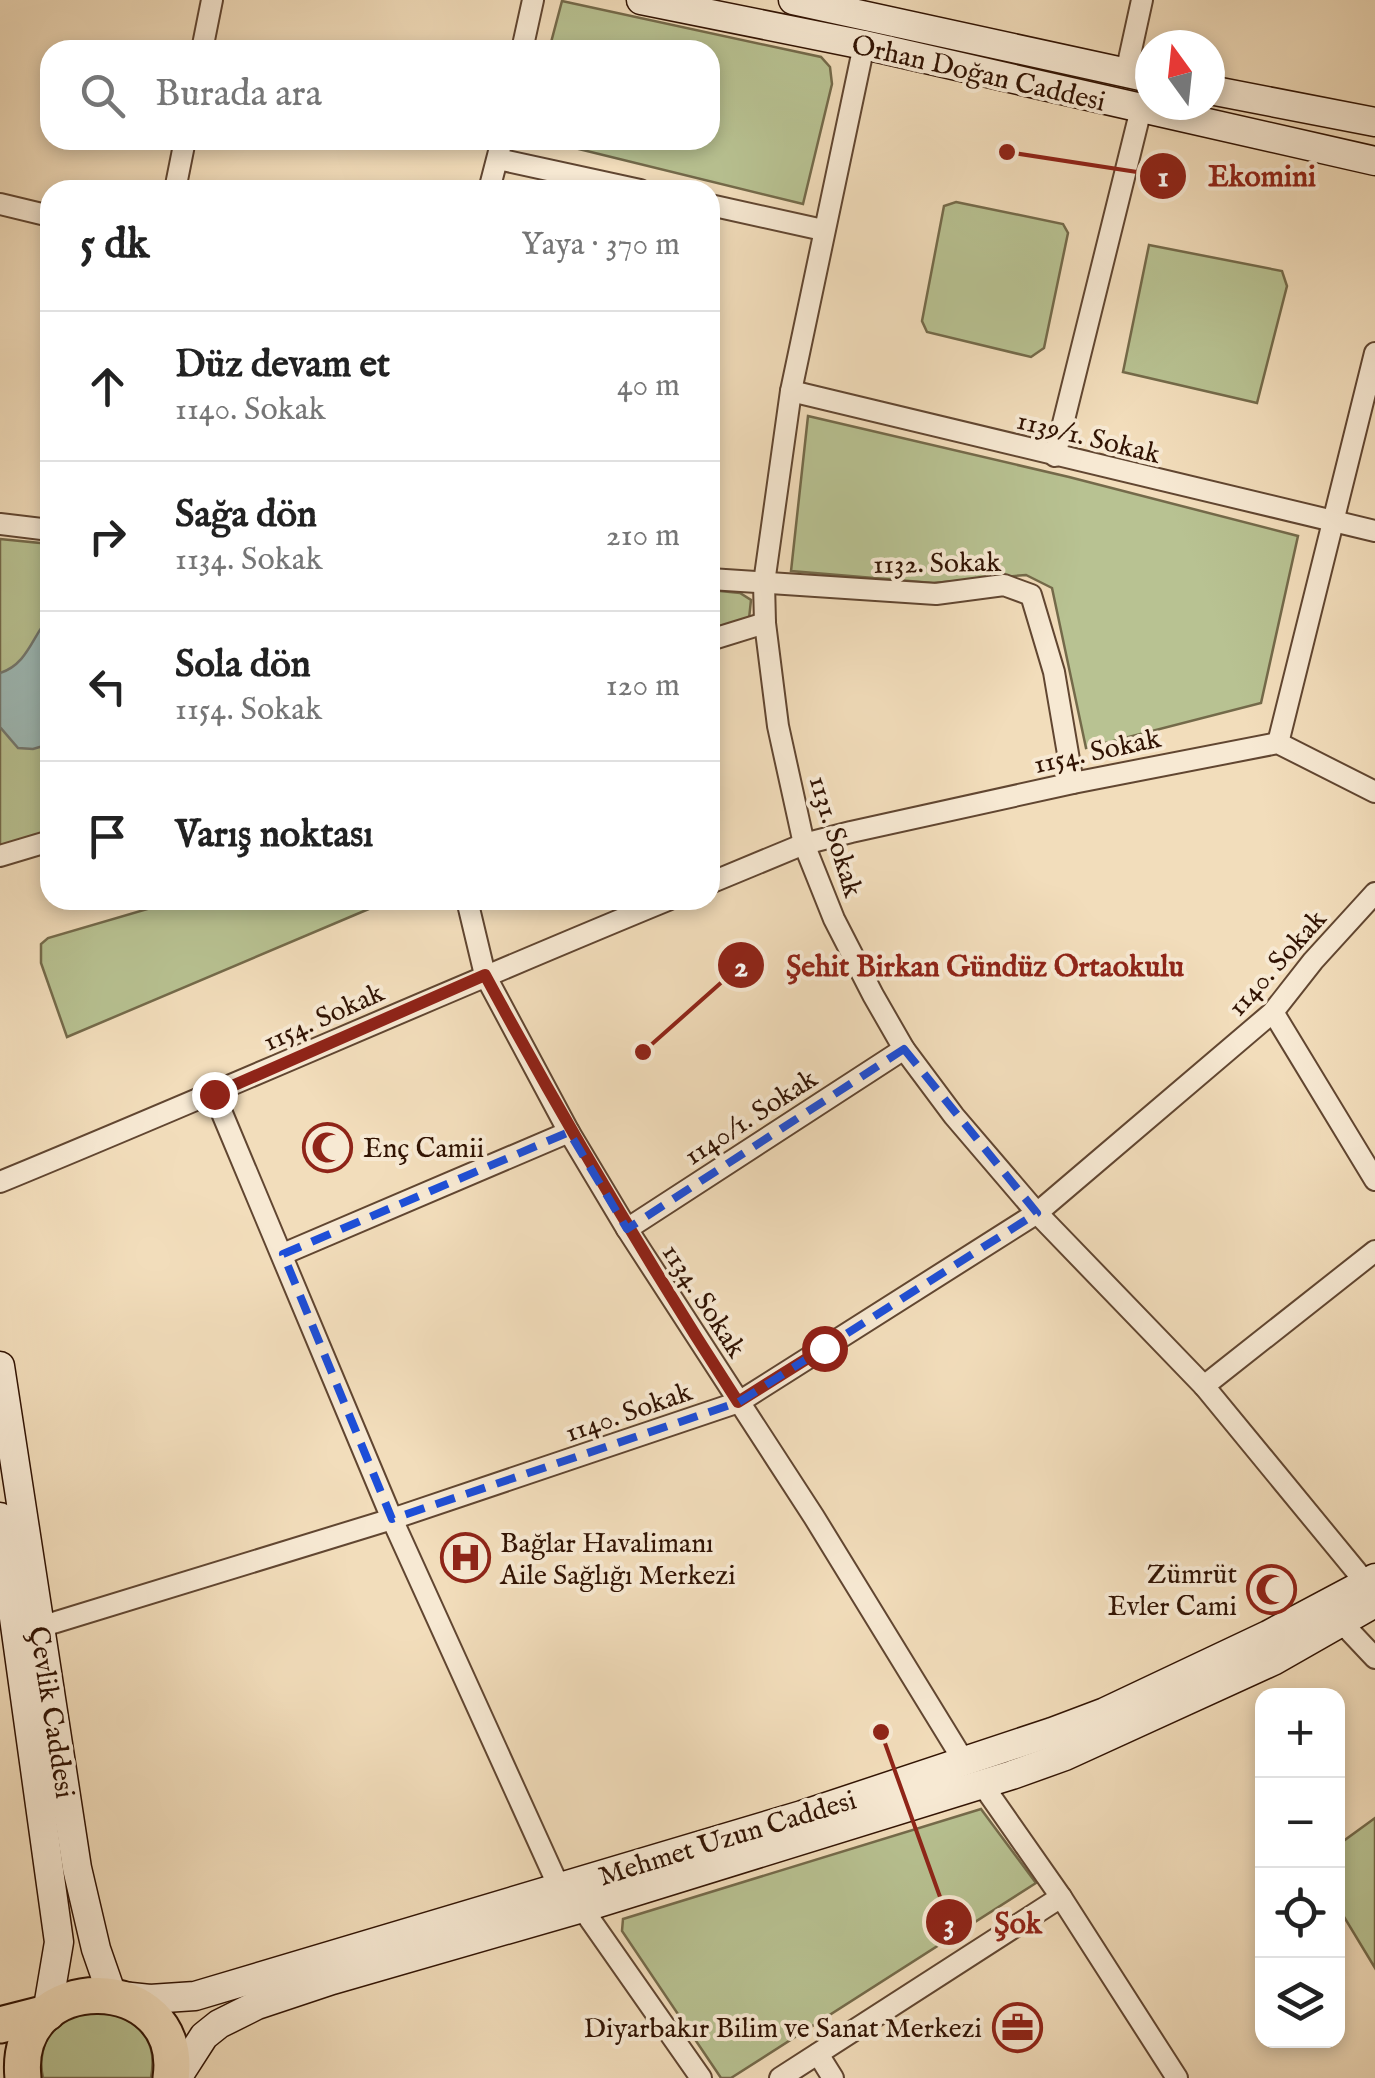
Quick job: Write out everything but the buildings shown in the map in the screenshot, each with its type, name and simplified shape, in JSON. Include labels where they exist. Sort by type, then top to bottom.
[{"type":"highway","points":[[0,2025],[47,2012],[78,1996],[112,1995],[136,2004],[155,2020],[168,2041],[174,2078]]},
{"type":"highway","points":[[23,2078],[24,2050],[47,2012]]},
{"type":"main road","name":"Orhan Doğan Caddesi","points":[[641,0],[1135,109]]},
{"type":"main road","points":[[806,1],[1135,75]]},
{"type":"main road","points":[[1225,93],[1375,122]]},
{"type":"main road","name":"Orhan Doğan Caddesi","points":[[1187,120],[1375,161]]},
{"type":"main road","name":"Çevlik Caddesi","points":[[0,1366],[19,1637],[59,1942],[47,2012]]},
{"type":"main road","name":"Çevlik Caddesi","points":[[0,1517],[6,1602],[19,1637],[96,1949],[112,1995]]},
{"type":"main road","points":[[174,2078],[204,2036],[257,2005],[582,1908],[974,1773],[1065,1756],[1273,1661],[1342,1623],[1372,1588]]},
{"type":"main road","name":"Mehmet Uzun Caddesi","points":[[112,1995],[150,1999],[195,1996],[560,1888],[974,1773],[1372,1588]]},
{"type":"street","points":[[204,40],[212,0]]},
{"type":"street","points":[[524,40],[532,0]]},
{"type":"street","points":[[1140,30],[1142,0]]},
{"type":"street","name":"1131. Sokak","points":[[864,46],[791,391],[764,583],[778,726],[804,844],[834,919],[904,1049],[954,1116],[1037,1214],[1204,1386],[1372,1588]]},
{"type":"street","points":[[1055,456],[1139,120]]},
{"type":"street","points":[[177,180],[183,150]]},
{"type":"street","points":[[492,180],[500,150],[605,180]]},
{"type":"street","points":[[0,204],[40,214]]},
{"type":"street","points":[[720,207],[823,230]]},
{"type":"street","points":[[1375,354],[1278,743],[1375,792]]},
{"type":"street","name":"1139/1. Sokak","points":[[791,391],[1375,532]]},
{"type":"street","points":[[0,524],[40,529]]},
{"type":"street","name":"1132. Sokak","points":[[720,580],[936,594],[1004,584],[1026,591],[1032,596],[1054,672],[1073,782]]},
{"type":"street","points":[[720,637],[765,623]]},
{"type":"street","name":"1154. Sokak","points":[[720,878],[804,844],[1073,782],[1278,743]]},
{"type":"street","points":[[0,856],[40,845]]},
{"type":"street","name":"1140. Sokak","points":[[19,1637],[392,1519],[738,1402],[1037,1214],[1273,1012],[1375,893]]},
{"type":"street","name":"1134. Sokak","points":[[469,910],[485,975],[569,1132],[627,1228],[974,1773],[1061,1897],[1177,2078]]},
{"type":"street","name":"1154. Sokak","points":[[0,1182],[644,910]]},
{"type":"street","points":[[1273,1012],[1375,1180]]},
{"type":"street","name":"1140/1. Sokak","points":[[627,1228],[904,1049]]},
{"type":"street","points":[[214,1094],[392,1519],[560,1888]]},
{"type":"street","points":[[283,1254],[569,1132]]},
{"type":"street","points":[[1204,1386],[1375,1251]]},
{"type":"street","points":[[1342,1623],[1375,1658]]},
{"type":"street","points":[[780,2078],[1061,1897]]},
{"type":"street","points":[[582,1908],[701,2078]]},
{"type":"street","points":[[818,2054],[833,2078]]},
{"type":"highlighted area","points":[[904,1049],[1037,1213],[739,1402],[392,1519],[283,1254],[569,1132],[627,1229]]},
{"type":"green space","points":[[562,1],[821,57],[830,67],[832,84],[803,204],[720,184],[720,180],[705,180],[583,150],[720,150],[720,40],[552,40]]},
{"type":"green space","points":[[956,202],[1063,224],[1068,233],[1044,348],[1031,357],[927,332],[922,321],[944,206]]},
{"type":"green space","points":[[1149,245],[1282,271],[1287,286],[1257,403],[1123,372]]},
{"type":"green space","points":[[808,416],[1298,536],[1261,703],[1086,748],[1052,588],[1026,575],[933,583],[791,571]]},
{"type":"green space","points":[[0,539],[40,543],[40,834],[0,846]]},
{"type":"green space","points":[[720,591],[740,593],[751,600],[749,619],[720,630]]},
{"type":"green space","points":[[144,910],[366,910],[67,1037],[41,963],[41,944],[48,938]]},
{"type":"green space","points":[[981,1809],[1036,1883],[731,2078],[721,2078],[622,1931],[623,1919]]},
{"type":"green space","points":[[1375,1818],[1375,1968],[1345,1919],[1345,1840]]},
{"type":"green space","points":[[114,2009],[146,2037],[152,2054],[151,2078],[43,2078],[44,2047],[60,2020],[83,2010]]},
{"type":"water","points":[[40,630],[40,747],[33,749],[18,748],[0,727],[0,673],[23,656]]},
{"type":"place","name":"Ekomini","points":[[1007,152]]},
{"type":"place","name":"Şehit Birkan Gündüz Ortaokulu","points":[[643,1052]]},
{"type":"place","name":"Enç Camii","points":[[328,1147]]},
{"type":"place","name":"Bağlar Havalimanı Aile Sağlığı Merkezi","points":[[465,1558]]},
{"type":"place","name":"Zümrüt Evler Cami","points":[[1272,1589]]},
{"type":"place","name":"Şok","points":[[881,1732]]},
{"type":"place","name":"Diyarbakır Bilim ve Sanat Merkezi","points":[[1017,2027]]},
{"type":"route","points":[[214,1094],[485,975],[569,1132],[738,1402],[824,1348]]}]
